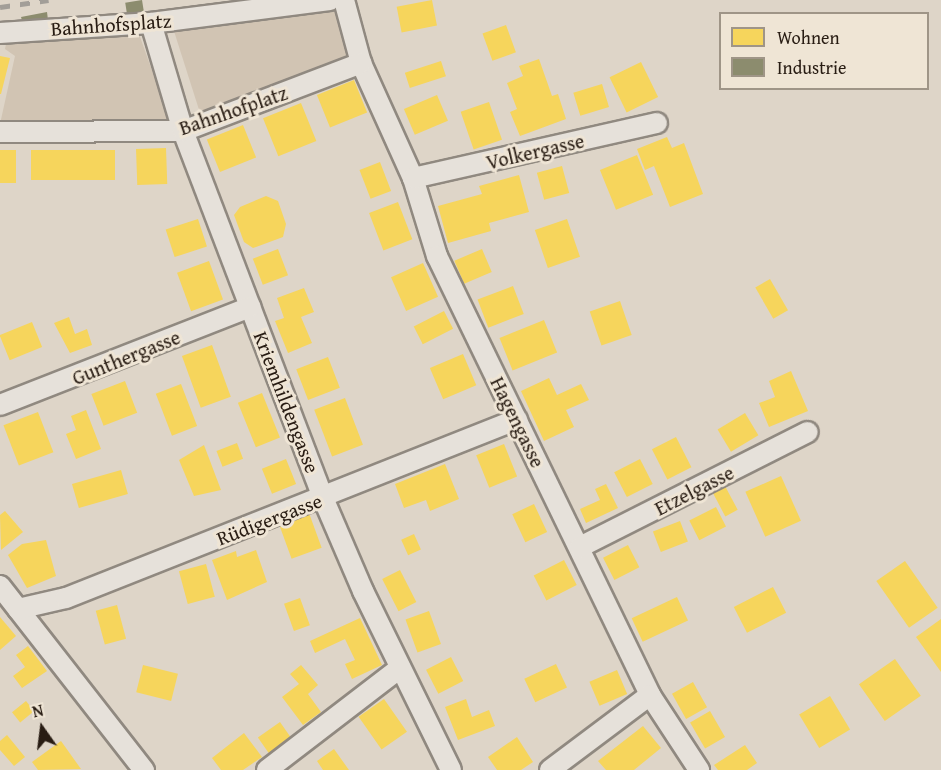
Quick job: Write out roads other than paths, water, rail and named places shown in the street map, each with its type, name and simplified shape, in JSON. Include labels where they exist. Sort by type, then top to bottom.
[{"type":"street","name":"Bahnhofsplatz","points":[[0,33],[151,23],[330,0]]},
{"type":"street","points":[[344,0],[361,63]]},
{"type":"street","name":"Kriemhildengasse","points":[[151,23],[183,131],[323,498],[400,668],[451,770]]},
{"type":"street","name":"Bahnhofplatz","points":[[0,132],[183,131],[361,63]]},
{"type":"street","name":"Hagengasse","points":[[361,63],[413,178],[437,256],[650,695],[699,770]]},
{"type":"street","name":"Volkergasse","points":[[413,178],[657,123]]},
{"type":"street","name":"Gunthergasse","points":[[0,405],[250,307]]},
{"type":"street","name":"Rüdigergasse","points":[[18,609],[66,598],[323,498],[517,419]]},
{"type":"street","name":"Etzelgasse","points":[[580,547],[808,432]]},
{"type":"street","points":[[0,586],[144,770]]},
{"type":"street","points":[[267,770],[400,668]]},
{"type":"street","points":[[550,770],[650,695]]},
{"type":"railway","points":[[0,7],[49,0]]}]
